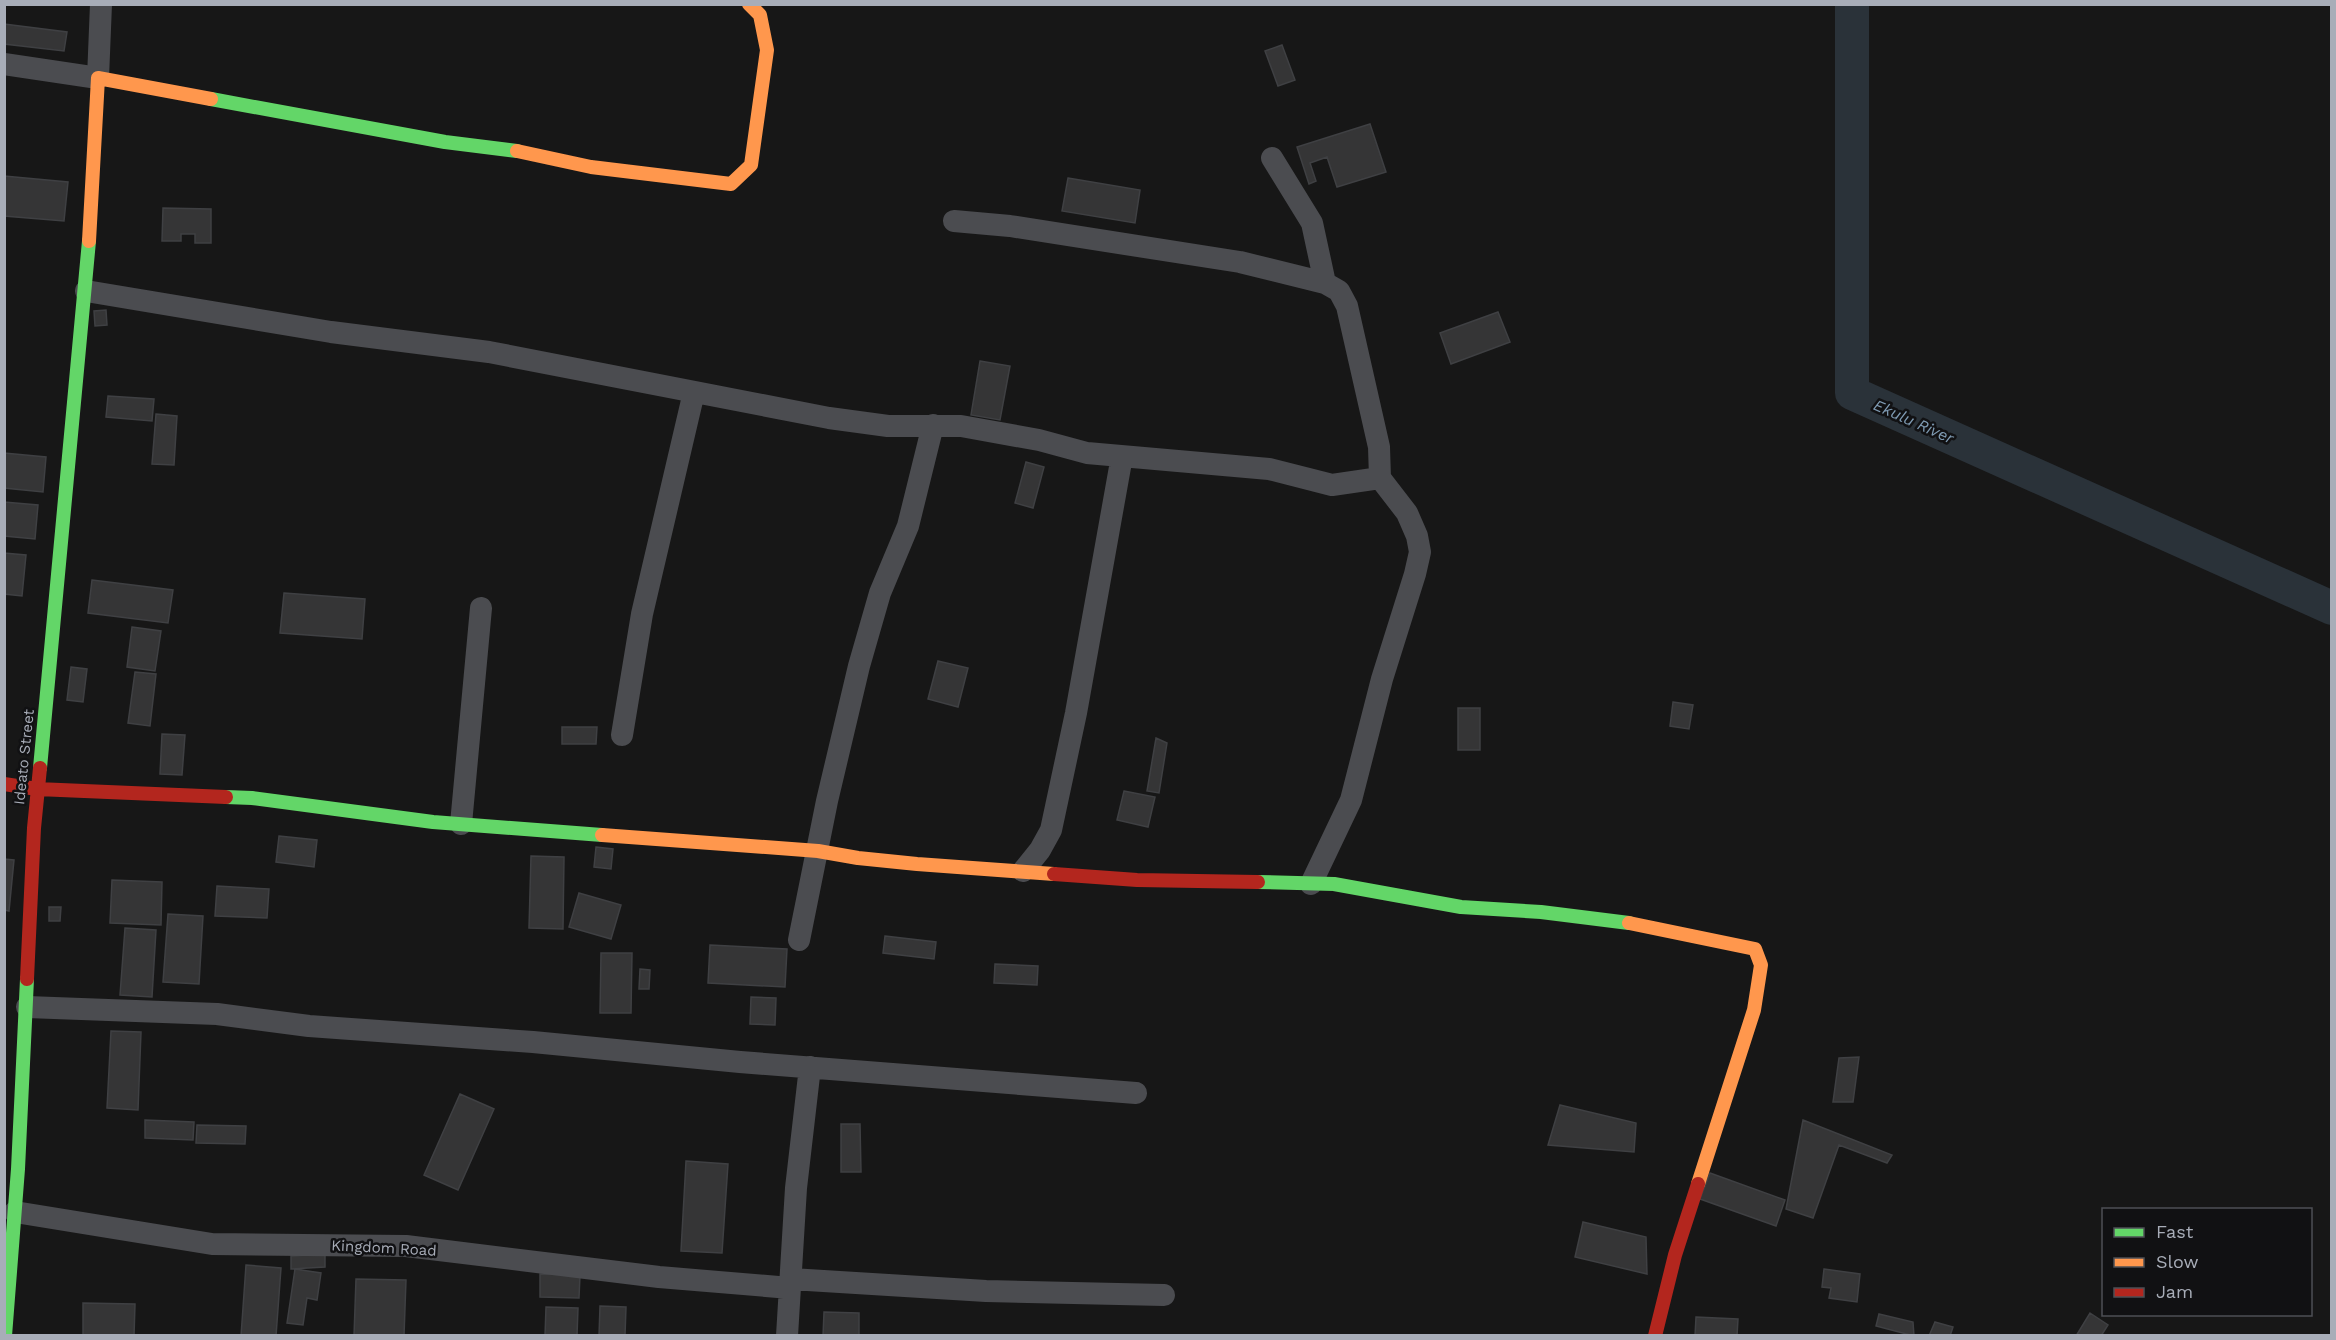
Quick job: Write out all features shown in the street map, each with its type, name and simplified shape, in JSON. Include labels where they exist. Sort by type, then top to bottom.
[{"type":"street","points":[[98,78],[101,4]]},
{"type":"street","points":[[4,64],[98,78],[445,142],[528,152],[591,167],[731,184],[751,165],[767,50],[759,15],[749,4]]},
{"type":"street","name":"Ideato Street","points":[[5,1335],[15,1212],[37,789],[86,291],[98,78]]},
{"type":"street","points":[[1272,158],[1312,223],[1325,283]]},
{"type":"street","points":[[954,221],[1010,226],[1240,262],[1325,283],[1339,291],[1347,306],[1379,447],[1380,478],[1407,513],[1417,536],[1420,552],[1382,679],[1351,800],[1311,884]]},
{"type":"street","points":[[86,291],[331,332],[489,352],[829,418],[888,426],[961,426],[1039,440],[1087,453],[1269,470],[1332,485],[1380,478]]},
{"type":"street","points":[[622,735],[642,614],[694,392]]},
{"type":"street","points":[[799,940],[827,801],[859,666],[880,593],[908,526],[933,425]]},
{"type":"street","points":[[1023,871],[1040,850],[1051,830],[1076,713],[1122,456]]},
{"type":"street","points":[[460,824],[481,608]]},
{"type":"street","points":[[4,784],[37,789],[252,798],[460,824],[818,851],[870,859],[1137,880],[1334,884],[1461,907],[1541,912],[1620,921],[1755,949],[1761,965],[1754,1010],[1679,1244],[1655,1335]]},
{"type":"street","points":[[27,1007],[217,1014],[309,1026],[533,1042],[810,1068],[1136,1093]]},
{"type":"street","points":[[787,1335],[798,1166],[810,1068]]},
{"type":"street","name":"Kingdom Road","points":[[15,1212],[212,1244],[406,1246],[659,1277],[986,1292],[1164,1295]]},
{"type":"building","points":[[4,24],[67,32],[64,51],[4,44]]},
{"type":"building","points":[[1282,45],[1295,80],[1278,86],[1265,51]]},
{"type":"building","points":[[1370,124],[1386,172],[1337,187],[1327,157],[1310,163],[1316,181],[1309,184],[1297,147]]},
{"type":"building","points":[[4,176],[68,182],[64,221],[4,216]]},
{"type":"building","points":[[1068,178],[1140,190],[1135,223],[1062,211]]},
{"type":"building","points":[[163,208],[211,209],[211,243],[195,243],[195,234],[181,234],[181,241],[162,241]]},
{"type":"building","points":[[106,310],[107,325],[95,326],[94,311]]},
{"type":"building","points":[[1498,312],[1510,342],[1451,364],[1440,333]]},
{"type":"building","points":[[980,361],[1010,366],[1000,420],[971,415]]},
{"type":"building","points":[[108,396],[154,399],[152,421],[106,417]]},
{"type":"building","points":[[156,414],[177,416],[174,465],[152,464]]},
{"type":"building","points":[[4,453],[46,457],[43,492],[4,488]]},
{"type":"building","points":[[1026,462],[1044,467],[1033,508],[1015,503]]},
{"type":"building","points":[[4,502],[38,505],[35,539],[4,536]]},
{"type":"building","points":[[4,553],[26,555],[22,596],[4,594]]},
{"type":"building","points":[[92,580],[173,590],[168,623],[88,613]]},
{"type":"building","points":[[284,593],[365,599],[362,639],[280,633]]},
{"type":"building","points":[[132,627],[161,631],[155,671],[127,667]]},
{"type":"building","points":[[938,661],[968,668],[958,707],[928,699]]},
{"type":"building","points":[[71,667],[87,669],[83,702],[67,700]]},
{"type":"building","points":[[135,672],[156,674],[150,726],[128,723]]},
{"type":"building","points":[[1673,702],[1693,705],[1689,729],[1670,726]]},
{"type":"building","points":[[1458,708],[1480,708],[1480,750],[1458,750]]},
{"type":"building","points":[[562,727],[597,727],[596,744],[562,744]]},
{"type":"building","points":[[162,734],[185,735],[182,775],[160,774]]},
{"type":"building","points":[[1156,738],[1167,743],[1159,793],[1147,791]]},
{"type":"building","points":[[1124,791],[1155,797],[1148,827],[1117,820]]},
{"type":"building","points":[[279,836],[317,840],[314,867],[276,862]]},
{"type":"building","points":[[596,847],[613,849],[611,869],[594,867]]},
{"type":"building","points":[[531,856],[564,857],[563,929],[529,928]]},
{"type":"building","points":[[4,859],[14,860],[9,911],[4,910]]},
{"type":"building","points":[[112,880],[162,882],[161,925],[110,923]]},
{"type":"building","points":[[217,886],[269,889],[267,918],[215,916]]},
{"type":"building","points":[[579,893],[621,905],[611,939],[569,927]]},
{"type":"building","points":[[49,907],[61,907],[60,921],[49,921]]},
{"type":"building","points":[[168,914],[203,916],[199,984],[163,982]]},
{"type":"building","points":[[125,928],[156,930],[152,997],[120,995]]},
{"type":"building","points":[[885,936],[936,942],[934,959],[883,953]]},
{"type":"building","points":[[710,945],[787,949],[785,987],[708,983]]},
{"type":"building","points":[[601,953],[632,953],[631,1013],[600,1013]]},
{"type":"building","points":[[995,964],[1038,966],[1037,985],[994,983]]},
{"type":"building","points":[[640,969],[650,970],[649,989],[639,989]]},
{"type":"building","points":[[751,997],[776,998],[775,1025],[750,1024]]},
{"type":"building","points":[[111,1031],[141,1032],[138,1110],[107,1108]]},
{"type":"building","points":[[1859,1057],[1853,1102],[1833,1102],[1839,1058]]},
{"type":"building","points":[[460,1094],[494,1109],[458,1190],[424,1175]]},
{"type":"building","points":[[1560,1105],[1636,1123],[1634,1152],[1548,1145]]},
{"type":"building","points":[[145,1120],[194,1122],[193,1140],[145,1138]]},
{"type":"building","points":[[1803,1120],[1892,1155],[1887,1163],[1839,1145],[1813,1218],[1786,1209]]},
{"type":"building","points":[[841,1124],[860,1124],[861,1172],[841,1172]]},
{"type":"building","points":[[197,1125],[246,1126],[245,1144],[196,1143]]},
{"type":"building","points":[[686,1161],[728,1164],[722,1253],[681,1251]]},
{"type":"building","points":[[1710,1173],[1785,1200],[1776,1226],[1700,1199]]},
{"type":"building","points":[[1583,1222],[1646,1237],[1647,1274],[1575,1257]]},
{"type":"building","points":[[325,1254],[325,1267],[291,1269],[291,1256]]},
{"type":"building","points":[[246,1265],[281,1268],[276,1336],[241,1336]]},
{"type":"building","points":[[295,1269],[321,1273],[317,1300],[307,1298],[303,1325],[287,1323]]},
{"type":"building","points":[[1824,1269],[1860,1274],[1857,1302],[1829,1298],[1831,1288],[1822,1287]]},
{"type":"building","points":[[540,1274],[580,1275],[579,1298],[540,1297]]},
{"type":"building","points":[[356,1279],[406,1280],[404,1336],[354,1336]]},
{"type":"building","points":[[83,1303],[135,1304],[134,1336],[83,1336]]},
{"type":"building","points":[[600,1306],[626,1307],[625,1336],[599,1336]]},
{"type":"building","points":[[546,1307],[578,1308],[577,1336],[545,1336]]},
{"type":"building","points":[[824,1312],[859,1313],[859,1336],[823,1336]]},
{"type":"building","points":[[2090,1313],[2108,1325],[2101,1336],[2076,1336]]},
{"type":"building","points":[[1879,1314],[1913,1322],[1914,1336],[1876,1326]]},
{"type":"building","points":[[1696,1317],[1738,1319],[1737,1336],[1695,1336]]},
{"type":"building","points":[[1935,1322],[1953,1327],[1950,1336],[1929,1336]]},
{"type":"waterway","name":"Ekulu River","points":[[1852,4],[1852,393],[2332,608]]},
{"type":"traffic: fast","points":[[211,99],[445,142],[517,151]]},
{"type":"traffic: fast","points":[[40,768],[89,241]]},
{"type":"traffic: fast","points":[[226,797],[252,798],[433,822],[602,835]]},
{"type":"traffic: fast","points":[[1258,882],[1334,884],[1461,907],[1541,912],[1629,923]]},
{"type":"traffic: fast","points":[[5,1336],[18,1169],[27,979]]},
{"type":"traffic: slow","points":[[517,151],[591,167],[731,184],[751,165],[767,50],[760,15],[749,4]]},
{"type":"traffic: slow","points":[[89,241],[98,78],[211,99]]},
{"type":"traffic: slow","points":[[602,835],[818,851],[917,864],[1054,874]]},
{"type":"traffic: slow","points":[[1629,923],[1755,949],[1761,965],[1754,1010],[1698,1184]]},
{"type":"traffic: jam","points":[[27,979],[34,828],[40,768]]},
{"type":"traffic: jam","points":[[4,784],[37,789],[226,797]]},
{"type":"traffic: jam","points":[[1054,874],[1137,880],[1258,882]]},
{"type":"traffic: jam","points":[[1655,1336],[1675,1255],[1698,1184]]}]
